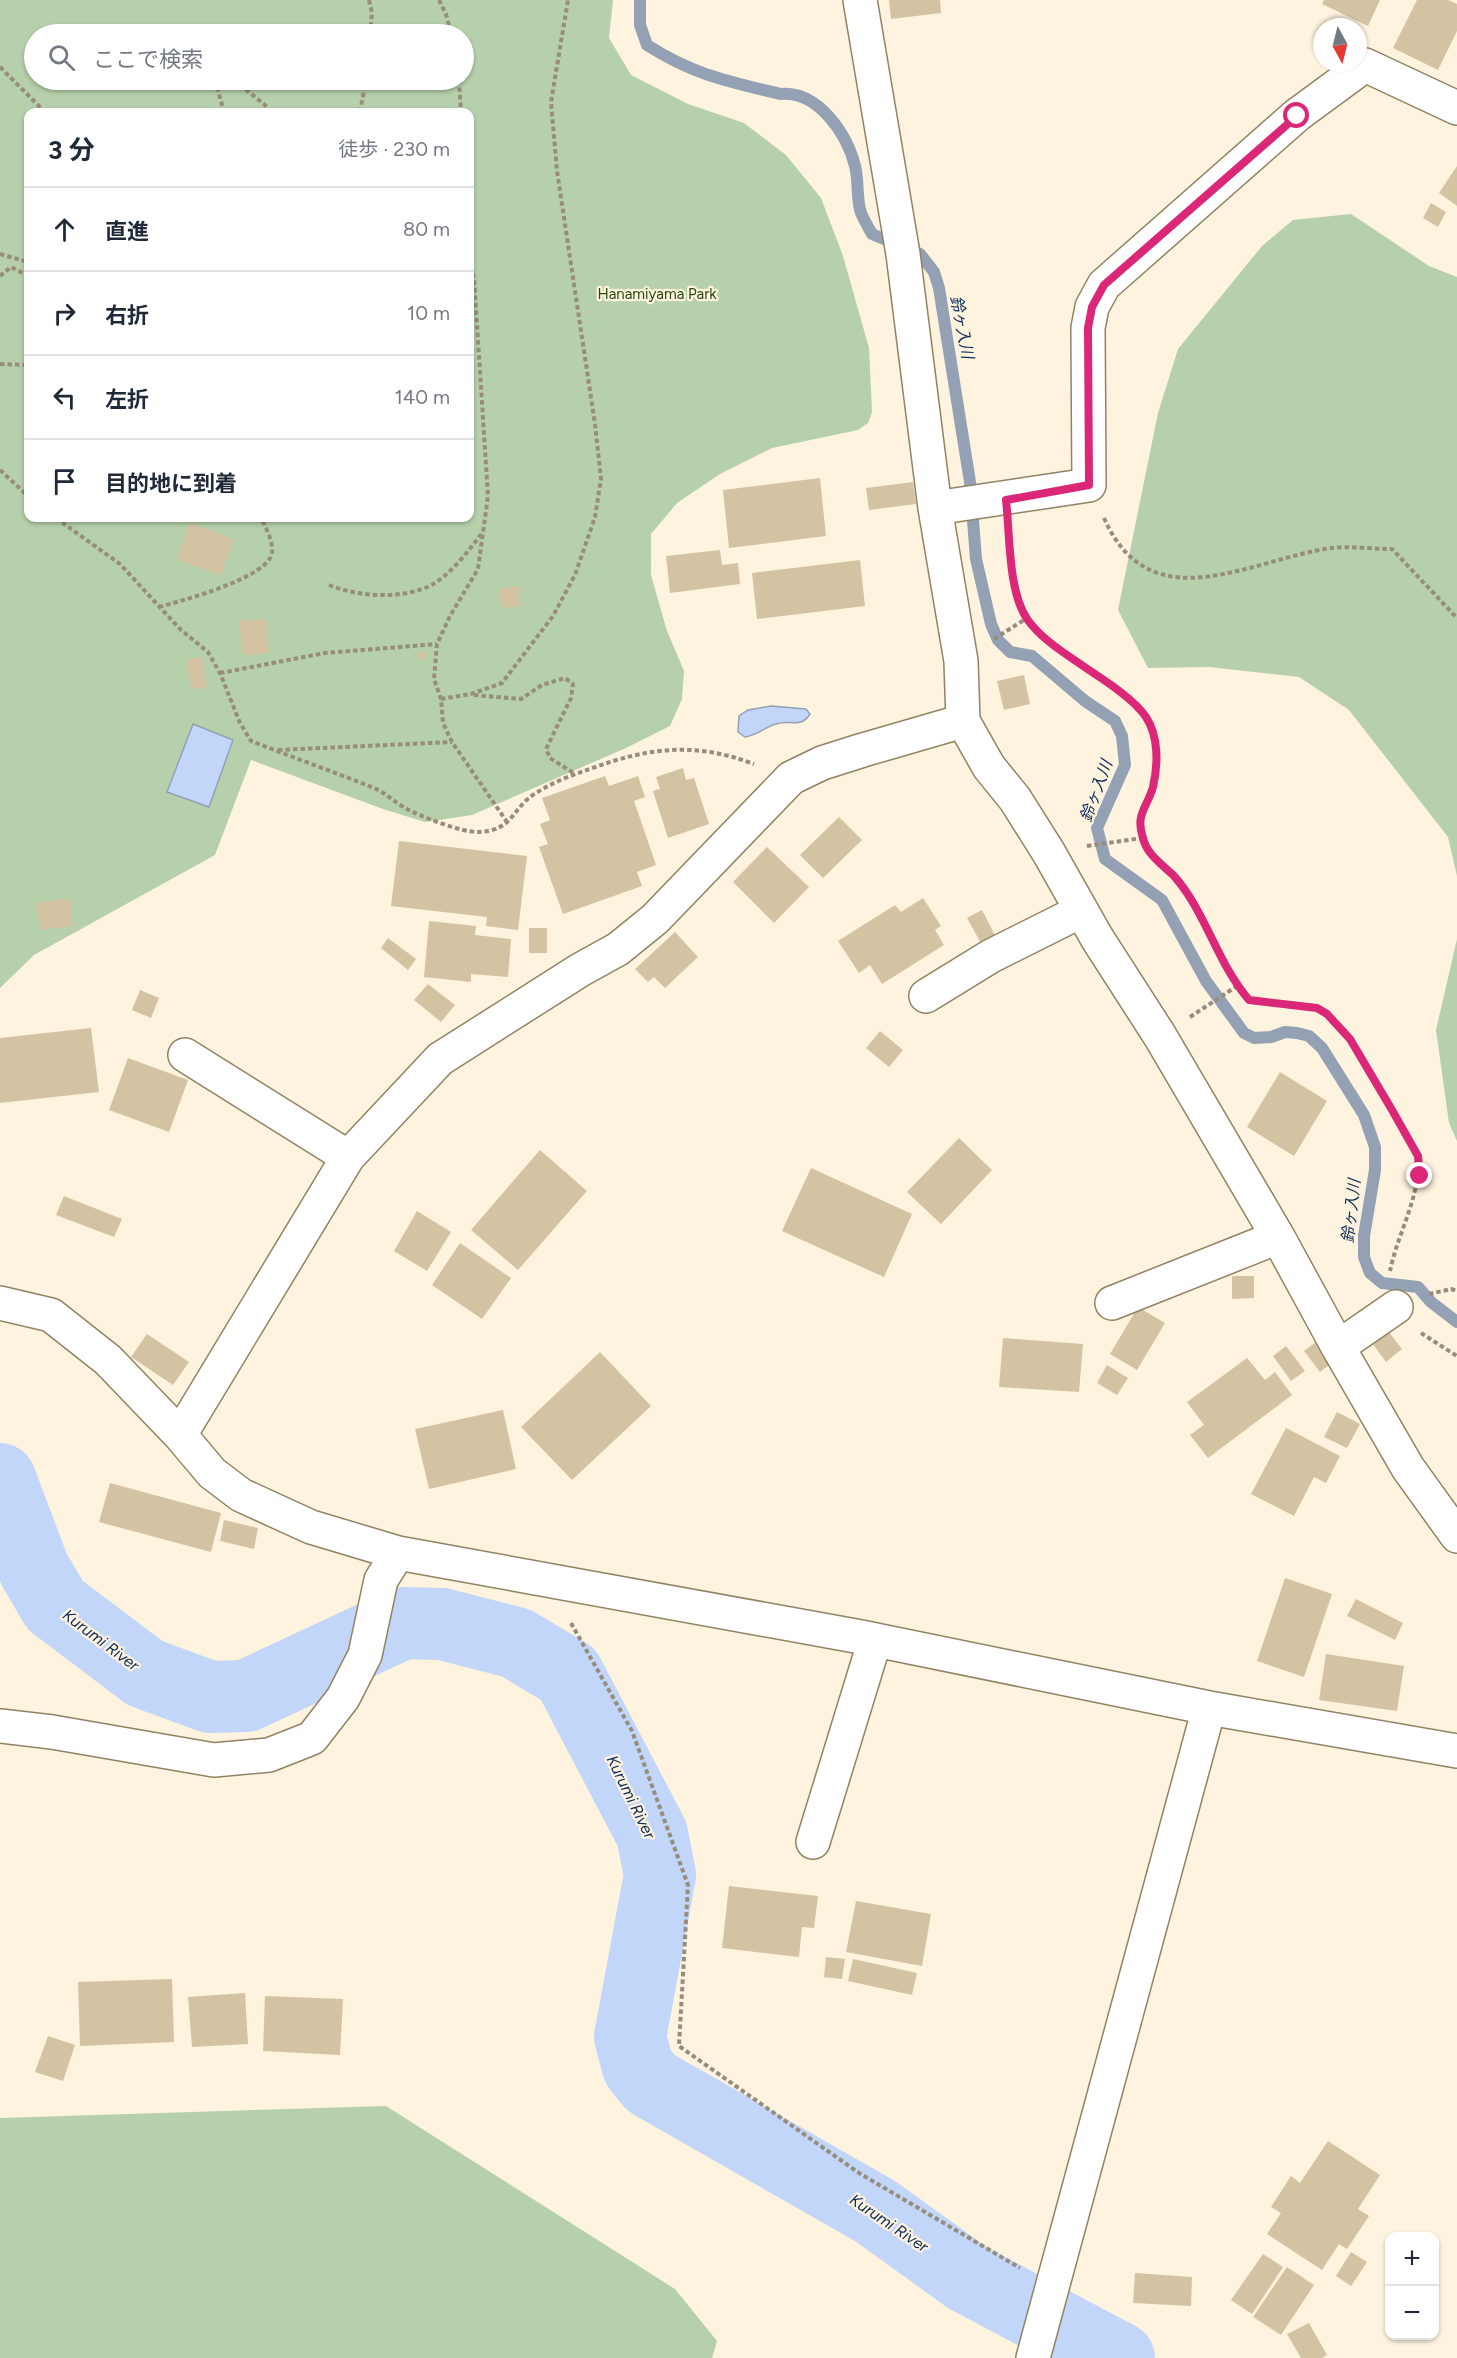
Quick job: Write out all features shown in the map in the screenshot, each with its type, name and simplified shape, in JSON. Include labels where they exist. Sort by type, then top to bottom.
[{"type":"street","points":[[860,0],[903,254],[935,508],[961,661],[963,721],[989,767],[1015,799],[1049,853],[1082,911],[1160,1036],[1278,1237],[1408,1468],[1457,1536]]},
{"type":"street","points":[[935,508],[1006,500],[1089,485],[1088,328],[1092,307],[1104,285],[1297,116],[1365,65],[1457,108]]},
{"type":"street","points":[[180,1435],[348,1157],[440,1059],[580,970],[618,949],[655,919],[791,778],[822,763],[963,721]]},
{"type":"street","points":[[926,996],[992,956],[1082,911]]},
{"type":"street","points":[[185,1055],[348,1157]]},
{"type":"street","points":[[1112,1303],[1278,1237]]},
{"type":"street","points":[[0,1303],[51,1315],[108,1360],[213,1473],[242,1495],[311,1527],[398,1552],[875,1640],[1209,1708],[1457,1751]]},
{"type":"street","points":[[1338,1347],[1396,1307]]},
{"type":"street","points":[[0,1726],[52,1732],[214,1760],[269,1755],[312,1738],[343,1698],[365,1655],[381,1580],[398,1552]]},
{"type":"street","points":[[813,1842],[875,1640]]},
{"type":"street","points":[[1037,2347],[1209,1708]]},
{"type":"path","points":[[369,0],[372,13],[371,24]]},
{"type":"path","points":[[439,0],[448,24]]},
{"type":"path","points":[[441,699],[471,694],[502,683],[553,616],[575,575],[596,517],[600,479],[597,446],[557,171],[551,102],[568,0]]},
{"type":"path","points":[[0,68],[41,108]]},
{"type":"path","points":[[218,90],[223,108]]},
{"type":"path","points":[[246,90],[267,108]]},
{"type":"path","points":[[361,108],[364,90]]},
{"type":"path","points":[[461,90],[461,108]]},
{"type":"path","points":[[0,255],[24,261]]},
{"type":"path","points":[[0,276],[11,267],[24,274]]},
{"type":"path","points":[[474,278],[488,496],[478,569],[450,616],[437,644],[434,679],[441,699],[442,723],[452,742],[507,822]]},
{"type":"path","points":[[0,364],[24,365]]},
{"type":"path","points":[[0,470],[24,492]]},
{"type":"path","points":[[1089,485],[1112,537],[1134,563],[1158,576],[1200,578],[1333,548],[1392,549],[1457,618]]},
{"type":"path","points":[[1006,500],[1016,596],[1027,618],[1041,634],[1108,682],[1146,716],[1153,732],[1157,753],[1152,788],[1140,815],[1142,838],[1149,853],[1176,878],[1237,986],[1249,1000],[1317,1008],[1327,1014],[1350,1039],[1418,1156],[1420,1176],[1396,1243],[1390,1274]]},
{"type":"path","points":[[62,522],[120,564],[180,629],[208,651],[220,673],[240,723],[251,741],[378,790],[405,808],[450,825],[477,832],[504,827],[534,793],[576,774],[643,753],[694,749],[727,753],[791,778]]},
{"type":"path","points":[[159,607],[192,598],[254,574],[268,564],[272,553],[268,533],[263,522]]},
{"type":"path","points":[[329,585],[345,591],[385,595],[423,589],[458,563],[484,531]]},
{"type":"path","points":[[1007,631],[1027,618]]},
{"type":"path","points":[[220,673],[325,653],[437,644]]},
{"type":"path","points":[[471,694],[521,699],[542,685],[565,678],[573,684],[571,698],[546,749],[550,758],[576,774]]},
{"type":"path","points":[[274,750],[452,742]]},
{"type":"path","points":[[1093,845],[1142,838]]},
{"type":"path","points":[[1208,1005],[1237,986]]},
{"type":"path","points":[[547,1580],[632,1731],[688,1885],[679,2046],[859,2173],[1053,2288]]},
{"type":"green space","name":"Hanamiyama Park","points":[[0,0],[613,0],[609,38],[631,75],[688,104],[744,123],[786,155],[821,198],[843,256],[869,348],[872,412],[868,423],[858,430],[772,448],[720,474],[677,503],[651,534],[651,575],[667,631],[684,671],[682,699],[670,726],[626,748],[472,815],[425,822],[383,809],[251,760],[215,855],[34,955],[0,988]]},
{"type":"green space","points":[[1351,214],[1429,266],[1457,277],[1457,876],[1448,837],[1349,710],[1299,677],[1209,667],[1148,668],[1118,610],[1158,413],[1178,349],[1262,246],[1293,220]]},
{"type":"green space","points":[[1457,939],[1457,1141],[1449,1123],[1436,1030]]},
{"type":"green space","points":[[386,2106],[675,2289],[717,2341],[712,2358],[0,2358],[0,2118]]},
{"type":"water","points":[[771,706],[806,709],[810,714],[803,721],[776,724],[750,736],[745,737],[738,732],[739,716],[748,710]]},
{"type":"water","points":[[193,724],[233,740],[209,807],[167,792]]},
{"type":"building","points":[[889,0],[940,0],[941,13],[891,19]]},
{"type":"building","points":[[1324,0],[1380,0],[1368,26],[1367,18],[1351,18],[1322,4]]},
{"type":"building","points":[[1417,0],[1448,0],[1457,4],[1457,31],[1438,70],[1393,48]]},
{"type":"building","points":[[1457,166],[1457,206],[1439,193]]},
{"type":"building","points":[[1431,203],[1446,212],[1438,227],[1423,218]]},
{"type":"building","points":[[820,478],[826,536],[729,548],[723,490]]},
{"type":"building","points":[[913,482],[916,504],[869,510],[866,488]]},
{"type":"building","points":[[189,523],[234,539],[221,575],[177,560]]},
{"type":"building","points":[[720,550],[722,565],[738,563],[740,584],[670,593],[666,556]]},
{"type":"building","points":[[860,560],[865,606],[757,619],[752,573]]},
{"type":"building","points":[[519,586],[521,606],[501,608],[499,589]]},
{"type":"building","points":[[265,619],[269,653],[243,655],[239,621]]},
{"type":"building","points":[[418,651],[423,651],[426,655],[423,660],[416,655]]},
{"type":"building","points":[[202,657],[206,688],[191,689],[187,659]]},
{"type":"building","points":[[1024,675],[1030,704],[1004,710],[997,681]]},
{"type":"building","points":[[683,768],[686,780],[694,778],[709,824],[668,838],[653,791],[660,789],[656,777]]},
{"type":"building","points":[[605,776],[609,786],[638,776],[645,797],[634,801],[656,865],[637,872],[642,886],[563,914],[539,847],[548,844],[540,824],[550,820],[542,798]]},
{"type":"building","points":[[839,817],[862,840],[823,878],[800,855]]},
{"type":"building","points":[[399,841],[527,856],[518,930],[486,926],[487,917],[391,906]]},
{"type":"building","points":[[767,847],[809,887],[774,923],[733,882]]},
{"type":"building","points":[[70,898],[73,926],[40,930],[36,903]]},
{"type":"building","points":[[923,898],[941,926],[935,930],[944,945],[882,984],[870,965],[859,973],[838,941],[895,905],[901,912]]},
{"type":"building","points":[[982,910],[997,939],[983,947],[967,918]]},
{"type":"building","points":[[429,921],[476,926],[475,935],[511,939],[508,977],[471,974],[471,982],[424,977]]},
{"type":"building","points":[[529,928],[547,928],[547,953],[529,953]]},
{"type":"building","points":[[675,932],[698,957],[665,988],[654,977],[648,982],[635,969]]},
{"type":"building","points":[[388,938],[416,959],[408,970],[381,948]]},
{"type":"building","points":[[428,984],[455,1005],[441,1022],[414,1000]]},
{"type":"building","points":[[140,990],[159,998],[151,1018],[132,1010]]},
{"type":"building","points":[[91,1028],[99,1092],[0,1103],[0,1038]]},
{"type":"building","points":[[880,1031],[903,1050],[889,1067],[866,1048]]},
{"type":"building","points":[[128,1058],[188,1080],[169,1132],[109,1110]]},
{"type":"building","points":[[1280,1072],[1327,1101],[1294,1156],[1247,1127]]},
{"type":"building","points":[[959,1138],[992,1170],[941,1224],[907,1192]]},
{"type":"building","points":[[540,1150],[587,1191],[518,1270],[471,1230]]},
{"type":"building","points":[[811,1168],[912,1214],[884,1277],[782,1231]]},
{"type":"building","points":[[64,1196],[122,1219],[114,1237],[56,1215]]},
{"type":"building","points":[[417,1211],[451,1232],[427,1271],[394,1251]]},
{"type":"building","points":[[460,1243],[511,1278],[482,1319],[432,1285]]},
{"type":"building","points":[[1232,1276],[1254,1276],[1254,1298],[1232,1299]]},
{"type":"building","points":[[1138,1307],[1165,1323],[1137,1370],[1110,1354]]},
{"type":"building","points":[[1388,1331],[1402,1349],[1386,1362],[1372,1343]]},
{"type":"building","points":[[147,1334],[189,1362],[173,1385],[131,1357]]},
{"type":"building","points":[[1003,1338],[1083,1344],[1079,1392],[999,1387]]},
{"type":"building","points":[[1317,1341],[1333,1362],[1320,1372],[1304,1351]]},
{"type":"building","points":[[1286,1346],[1305,1371],[1291,1381],[1273,1356]]},
{"type":"building","points":[[600,1352],[651,1406],[572,1480],[521,1427]]},
{"type":"building","points":[[1247,1358],[1265,1380],[1275,1372],[1292,1395],[1208,1458],[1190,1435],[1204,1425],[1187,1402]]},
{"type":"building","points":[[1107,1365],[1128,1378],[1117,1395],[1097,1383]]},
{"type":"building","points":[[503,1410],[516,1469],[429,1489],[415,1429]]},
{"type":"building","points":[[1337,1412],[1360,1424],[1347,1448],[1324,1437]]},
{"type":"building","points":[[1286,1428],[1340,1456],[1326,1483],[1314,1477],[1294,1516],[1251,1494]]},
{"type":"building","points":[[110,1483],[221,1513],[211,1552],[99,1522]]},
{"type":"building","points":[[224,1520],[258,1528],[254,1549],[220,1541]]},
{"type":"building","points":[[1285,1578],[1332,1594],[1304,1677],[1257,1661]]},
{"type":"building","points":[[1356,1599],[1403,1623],[1395,1640],[1347,1616]]},
{"type":"building","points":[[1326,1654],[1404,1666],[1397,1711],[1319,1700]]},
{"type":"building","points":[[729,1886],[818,1896],[814,1928],[802,1927],[799,1957],[722,1948]]},
{"type":"building","points":[[856,1901],[931,1914],[922,1966],[846,1952]]},
{"type":"building","points":[[826,1957],[845,1959],[842,1979],[824,1977]]},
{"type":"building","points":[[853,1959],[917,1973],[912,1995],[848,1981]]},
{"type":"building","points":[[172,1979],[174,2042],[80,2046],[78,1982]]},
{"type":"building","points":[[245,1993],[248,2044],[192,2047],[188,1997]]},
{"type":"building","points":[[265,1996],[343,1999],[340,2055],[263,2051]]},
{"type":"building","points":[[48,2036],[75,2045],[63,2081],[35,2072]]},
{"type":"building","points":[[1328,2141],[1380,2175],[1358,2209],[1369,2216],[1347,2249],[1339,2244],[1322,2270],[1267,2234],[1281,2213],[1271,2207],[1291,2176],[1300,2183]]},
{"type":"building","points":[[1351,2252],[1367,2262],[1351,2286],[1336,2276]]},
{"type":"building","points":[[1263,2254],[1283,2267],[1252,2314],[1231,2300]]},
{"type":"building","points":[[1287,2267],[1314,2285],[1281,2335],[1253,2317]]},
{"type":"building","points":[[1135,2273],[1192,2277],[1191,2306],[1133,2303]]},
{"type":"building","points":[[1309,2323],[1327,2355],[1322,2358],[1301,2358],[1287,2334]]},
{"type":"waterway","name":"鈴ヶ入川","points":[[640,0],[640,25],[647,45],[680,63],[711,76],[807,99],[829,116],[851,154],[856,172],[859,207],[872,234],[920,254],[934,272],[939,288],[970,482],[976,559],[991,624],[998,640],[1010,652],[1032,656],[1085,701],[1115,721],[1122,736],[1125,765],[1097,828],[1105,859],[1162,900],[1206,981],[1244,1033],[1254,1038],[1271,1037],[1285,1032],[1297,1033],[1309,1036],[1322,1048],[1364,1115],[1375,1147],[1375,1170],[1364,1236],[1364,1257],[1370,1273],[1382,1283],[1418,1287],[1431,1302],[1457,1322]]},
{"type":"waterway","name":"Kurumi River","points":[[0,1479],[34,1569],[55,1605],[145,1673],[210,1697],[246,1696],[403,1623],[442,1624],[516,1643],[568,1674],[652,1834],[660,1875],[630,2037],[638,2067],[651,2083],[875,2211],[968,2278],[1119,2358]]},
{"type":"route","points":[[1297,116],[1104,285],[1092,307],[1088,328],[1089,485],[1006,500],[1016,596],[1027,618],[1041,634],[1067,656],[1108,682],[1146,716],[1153,732],[1157,753],[1152,788],[1140,815],[1142,838],[1149,853],[1176,878],[1237,986],[1249,1000],[1265,1004],[1282,1002],[1317,1008],[1327,1014],[1350,1039],[1392,1110],[1418,1156],[1420,1176]]}]
